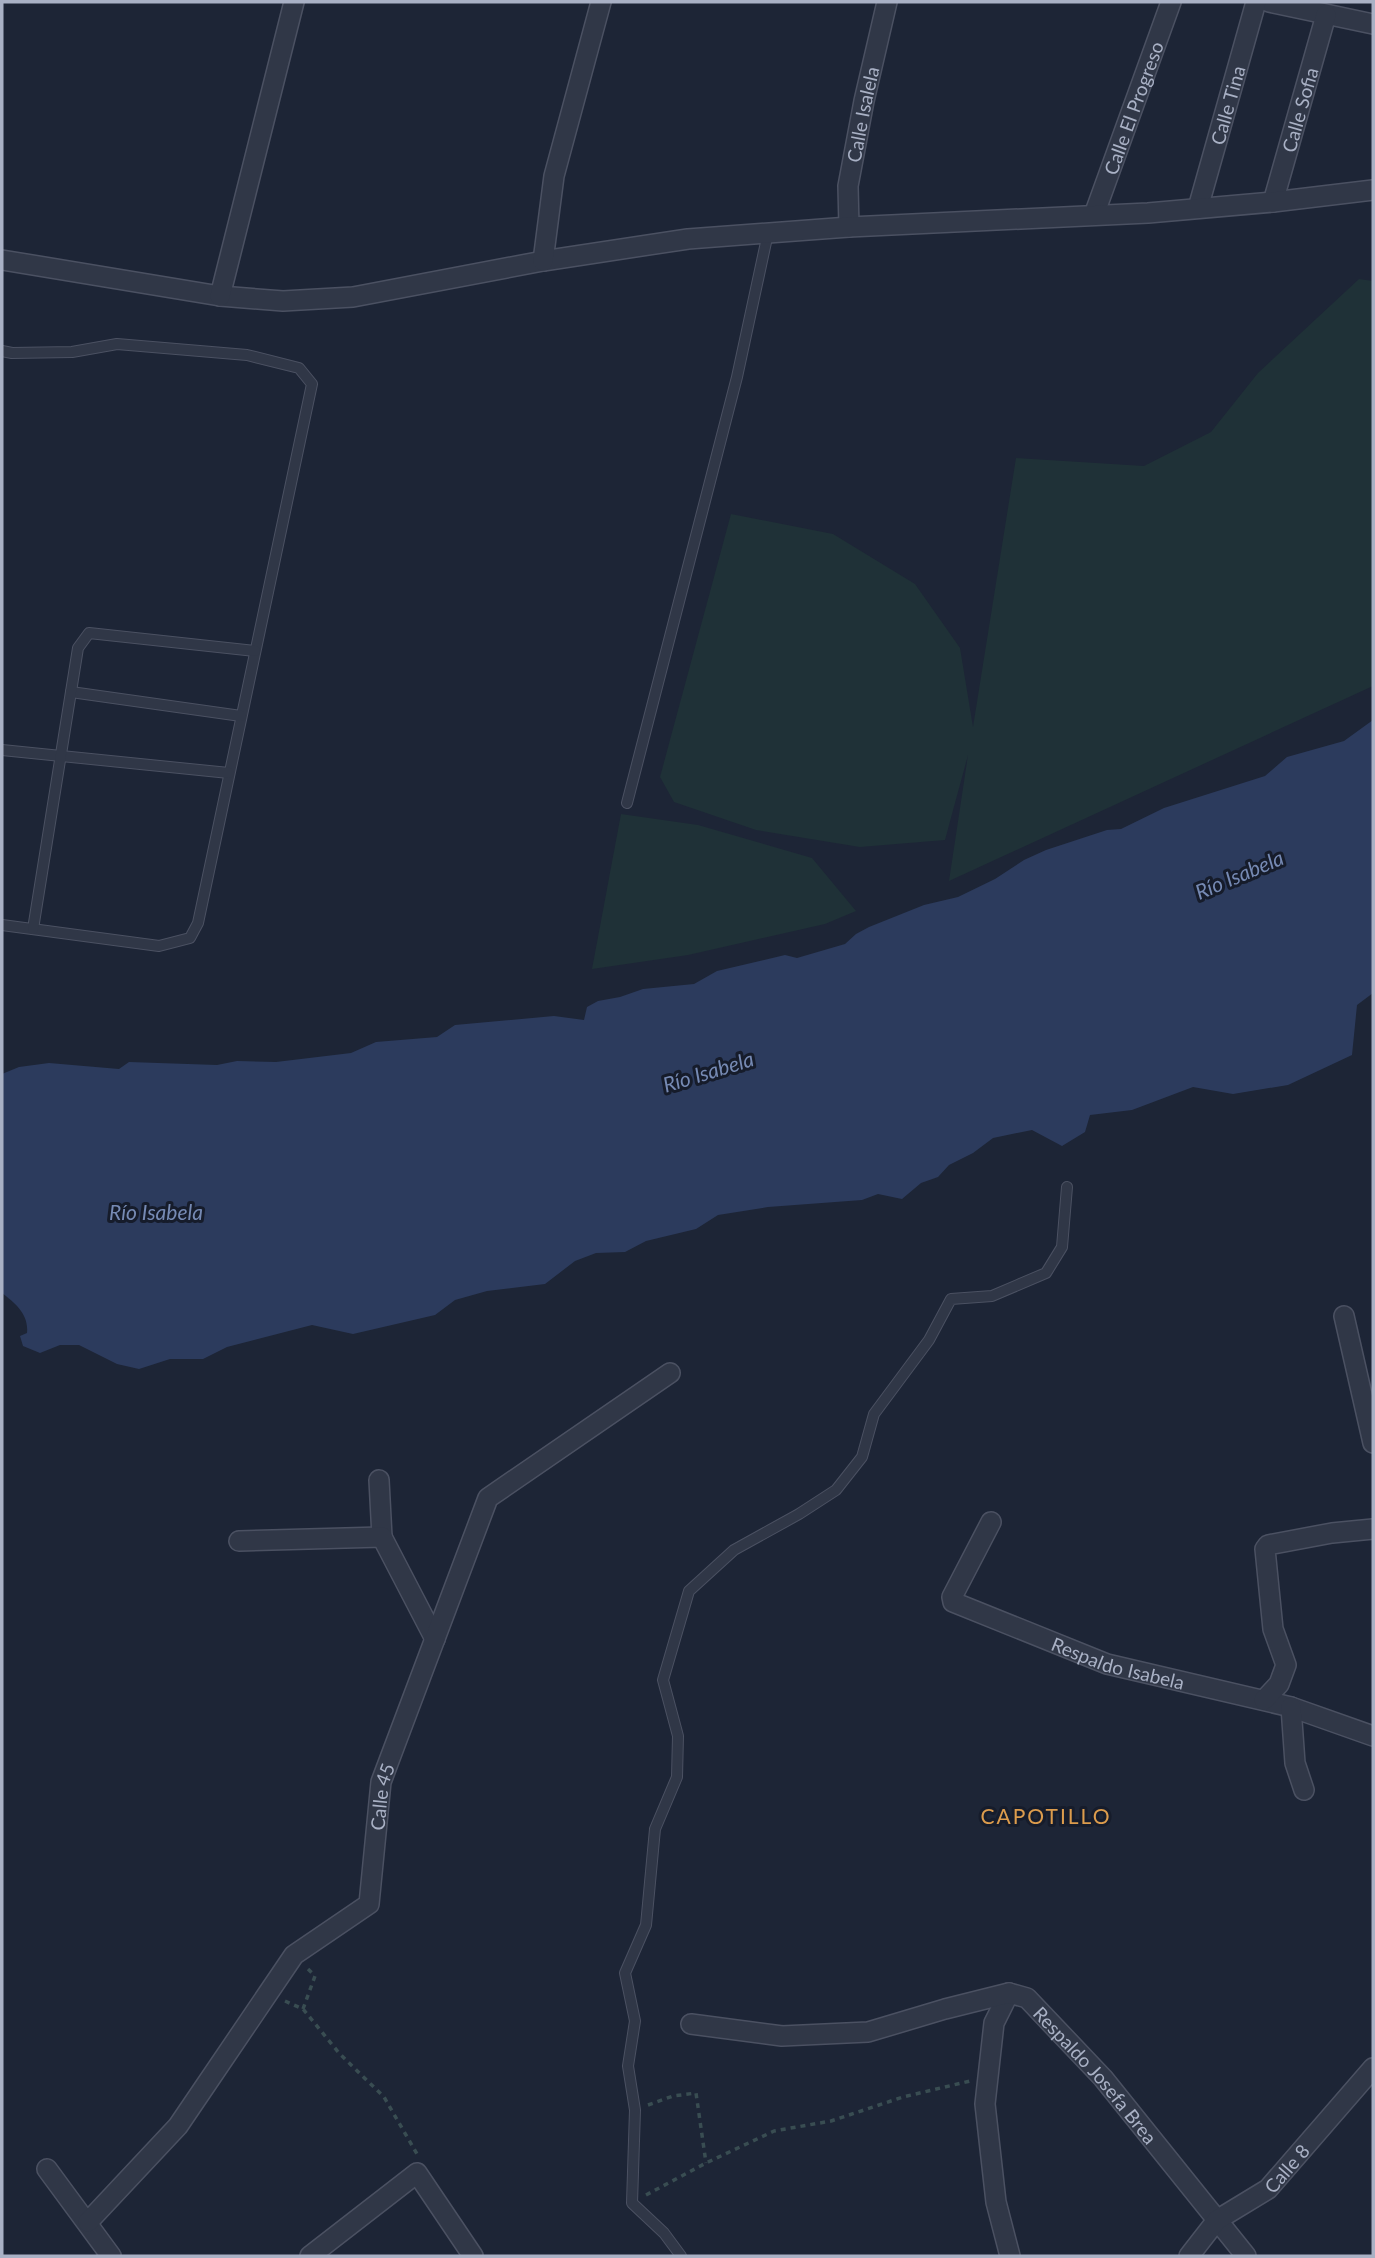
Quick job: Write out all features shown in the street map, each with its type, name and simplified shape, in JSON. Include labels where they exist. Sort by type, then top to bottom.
[{"type":"street","points":[[220,296],[294,2]]},
{"type":"street","points":[[542,261],[554,176],[601,2]]},
{"type":"street","name":"Calle Isalela","points":[[849,228],[848,186],[887,2]]},
{"type":"street","name":"Calle El Progreso","points":[[1094,215],[1171,2]]},
{"type":"street","name":"Calle Tina","points":[[1198,208],[1256,2]]},
{"type":"street","points":[[1269,2],[1373,24]]},
{"type":"street","name":"Calle Sofia","points":[[1273,202],[1326,15]]},
{"type":"street","points":[[2,260],[220,296],[283,301],[353,297],[542,261],[688,239],[849,228],[1148,214],[1373,190]]},
{"type":"street","points":[[1344,1316],[1373,1443]]},
{"type":"street","name":"Calle 45","points":[[88,2222],[178,2126],[294,1955],[369,1904],[381,1782],[488,1498],[670,1373]]},
{"type":"street","points":[[379,1480],[382,1537],[435,1639]]},
{"type":"street","name":"Respaldo Isabela","points":[[991,1522],[953,1597],[953,1602],[1107,1664],[1291,1707],[1373,1736]]},
{"type":"street","points":[[1264,1700],[1279,1684],[1286,1665],[1273,1629],[1265,1549],[1268,1545],[1332,1533],[1373,1529]]},
{"type":"street","points":[[239,1541],[382,1537]]},
{"type":"street","points":[[1291,1707],[1295,1763],[1304,1790]]},
{"type":"street","points":[[691,2024],[782,2036],[868,2032],[1009,1993]]},
{"type":"street","points":[[1009,1993],[994,2023],[985,2104],[996,2202],[1010,2256]]},
{"type":"street","name":"Respaldo Josefa Brea","points":[[1009,1993],[1027,1998],[1103,2078],[1246,2256]]},
{"type":"street","name":"Calle 8","points":[[1189,2256],[1217,2220],[1268,2189],[1373,2068]]},
{"type":"street","points":[[47,2169],[111,2256]]},
{"type":"street","points":[[310,2256],[417,2172],[473,2256]]},
{"type":"lane","points":[[627,803],[737,377],[768,233]]},
{"type":"lane","points":[[2,351],[72,352],[117,344],[247,355],[299,368],[312,384],[198,923],[190,938],[159,946],[2,925]]},
{"type":"lane","points":[[33,929],[79,649],[89,633],[255,651]]},
{"type":"lane","points":[[71,692],[242,716]]},
{"type":"lane","points":[[2,750],[229,773]]},
{"type":"lane","points":[[681,2256],[664,2233],[632,2203],[635,2110],[628,2066],[635,2021],[625,1973],[646,1925],[655,1829],[677,1777],[678,1736],[663,1680],[689,1591],[734,1550],[836,1490],[862,1457],[874,1414],[929,1340],[951,1299],[992,1296],[1046,1273],[1062,1247],[1067,1187]]},
{"type":"path","points":[[294,1955],[315,1976],[303,2009]]},
{"type":"path","points":[[268,1992],[303,2009],[340,2053],[384,2097],[418,2156],[417,2172]]},
{"type":"path","points":[[632,2203],[706,2163],[774,2131],[831,2122],[903,2097],[988,2078]]},
{"type":"path","points":[[635,2110],[673,2096],[696,2093],[706,2163]]},
{"type":"shaded area","points":[[1359,279],[1373,281],[1373,686],[949,881],[968,755],[945,840],[860,847],[756,830],[674,802],[660,777],[731,514],[833,534],[915,584],[960,648],[973,727],[1016,458],[1144,466],[1211,432],[1258,373]]},
{"type":"shaded area","points":[[621,814],[698,825],[812,858],[856,911],[825,924],[688,955],[592,969]]},
{"type":"water","name":"Río Isabela","points":[[1373,720],[1373,993],[1357,1005],[1352,1055],[1288,1085],[1233,1094],[1193,1087],[1132,1110],[1090,1115],[1085,1132],[1062,1146],[1032,1130],[993,1138],[973,1153],[949,1165],[938,1177],[921,1183],[902,1199],[878,1194],[862,1200],[768,1207],[718,1215],[696,1229],[646,1241],[625,1252],[596,1253],[575,1261],[545,1284],[487,1291],[455,1300],[435,1315],[353,1334],[312,1325],[227,1347],[203,1359],[170,1359],[139,1369],[117,1364],[79,1345],[60,1345],[40,1353],[23,1346],[20,1336],[27,1333],[26,1320],[16,1305],[2,1293],[2,1074],[19,1067],[49,1063],[119,1069],[129,1062],[217,1065],[237,1061],[276,1062],[351,1053],[376,1042],[437,1037],[455,1025],[554,1016],[584,1020],[587,1007],[598,1001],[643,989],[694,984],[717,971],[785,955],[797,958],[845,944],[869,927],[924,905],[958,897],[1046,850],[1107,830],[1121,829],[1164,808],[1265,776],[1287,757],[1344,741]]},
{"type":"district","name":"CAPOTILLO","points":[[1046,1815]]}]
